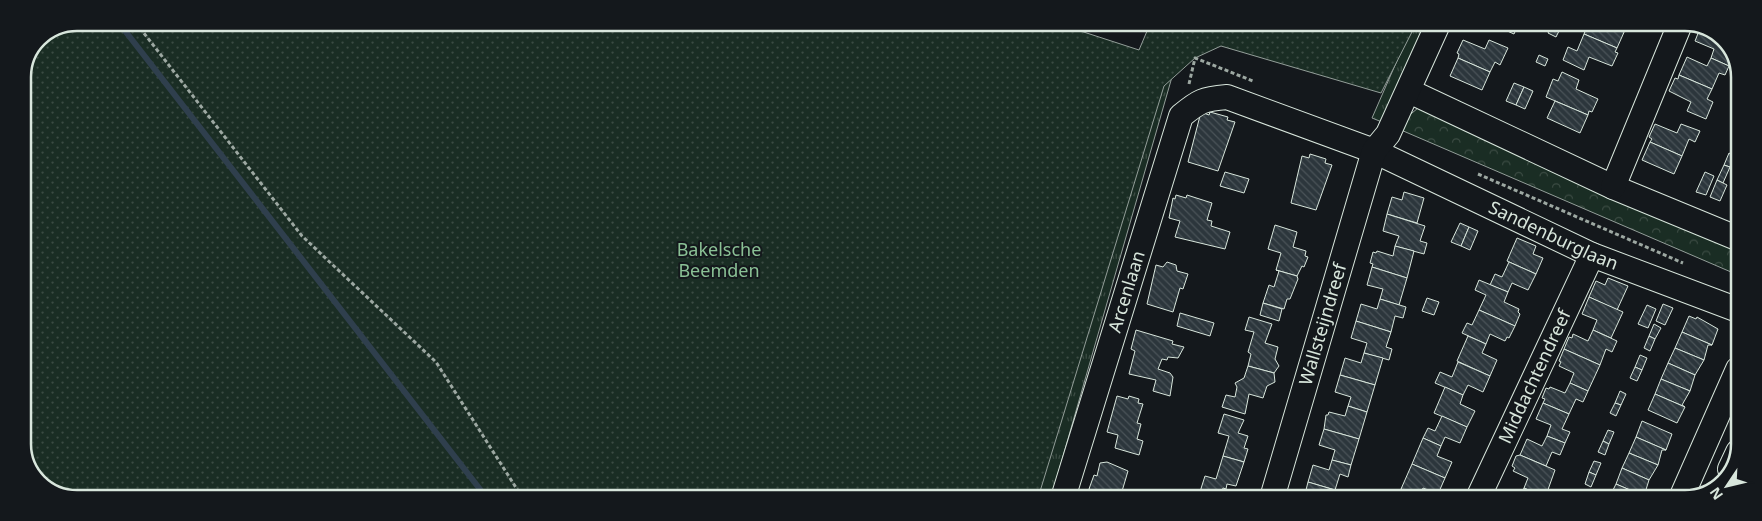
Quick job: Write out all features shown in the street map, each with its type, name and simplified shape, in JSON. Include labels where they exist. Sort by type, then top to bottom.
[{"type":"street","points":[[1374,151],[1388,134],[1435,31]]},
{"type":"street","points":[[1613,188],[1677,31]]},
{"type":"street","points":[[1409,91],[1613,188],[1731,236]]},
{"type":"street","name":"Sandenburglaan","points":[[1206,98],[1227,97],[1374,151],[1592,255],[1731,307]]},
{"type":"street","name":"Arcenlaan","points":[[1065,490],[1181,116],[1200,100],[1206,98]]},
{"type":"street","name":"Wallsteijndreef","points":[[1274,490],[1374,151]]},
{"type":"street","name":"Middachtendreef","points":[[1482,490],[1592,255]]},
{"type":"street","points":[[1685,490],[1731,385]]},
{"type":"path","points":[[142,31],[302,236],[436,362],[518,490]]},
{"type":"green space","name":"Bakelsche Beemden","points":[[1081,31],[1139,50],[1147,31],[1412,31],[1381,93],[1221,46],[1195,58],[1164,86],[1040,490],[77,490],[65,488],[52,482],[41,472],[32,453],[31,77],[32,68],[39,52],[52,39],[68,32]]},
{"type":"green space","points":[[1410,31],[1429,31],[1387,124],[1372,118]]},
{"type":"green space","points":[[1176,63],[1053,490],[1039,490],[1160,65]]},
{"type":"green space","points":[[1418,108],[1731,240],[1731,272],[1401,130],[1406,118]]},
{"type":"building","points":[[1549,31],[1559,31],[1556,37],[1548,33]]},
{"type":"building","points":[[1585,31],[1625,31],[1617,48],[1584,34]]},
{"type":"building","points":[[1698,33],[1710,39],[1725,54],[1729,66],[1711,58],[1714,49],[1695,41]]},
{"type":"building","points":[[1584,34],[1617,48],[1615,52],[1618,53],[1612,66],[1589,57],[1584,70],[1563,60],[1568,47],[1577,51]]},
{"type":"building","points":[[1463,40],[1485,49],[1489,40],[1508,48],[1500,65],[1495,62],[1490,72],[1458,58],[1459,54],[1457,53]]},
{"type":"building","points":[[1539,55],[1548,59],[1545,66],[1536,62]]},
{"type":"building","points":[[1687,57],[1707,66],[1711,58],[1729,66],[1725,75],[1719,73],[1712,89],[1679,75]]},
{"type":"building","points":[[1458,58],[1490,72],[1482,90],[1450,76]]},
{"type":"building","points":[[1562,72],[1579,80],[1576,89],[1598,99],[1592,112],[1589,111],[1588,115],[1546,97],[1553,79],[1558,81]]},
{"type":"building","points":[[1679,75],[1712,89],[1707,99],[1713,102],[1706,119],[1687,111],[1691,102],[1669,91],[1675,78],[1678,79]]},
{"type":"building","points":[[1514,83],[1524,87],[1516,105],[1506,101]]},
{"type":"building","points":[[1524,87],[1533,91],[1525,109],[1516,105]]},
{"type":"building","points":[[1555,101],[1588,115],[1580,133],[1547,118]]},
{"type":"building","points":[[1201,112],[1209,115],[1210,112],[1228,117],[1227,120],[1235,122],[1218,171],[1188,162]]},
{"type":"building","points":[[1655,124],[1677,133],[1681,124],[1700,131],[1695,142],[1689,139],[1682,156],[1650,142],[1652,139],[1649,137]]},
{"type":"building","points":[[1650,142],[1682,156],[1674,174],[1642,160]]},
{"type":"building","points":[[1729,153],[1731,154],[1730,167],[1724,165]]},
{"type":"building","points":[[1310,154],[1326,159],[1325,163],[1332,165],[1316,210],[1291,203],[1302,156],[1309,158]]},
{"type":"building","points":[[1724,165],[1730,167],[1723,183],[1717,180]]},
{"type":"building","points":[[1225,172],[1249,179],[1244,193],[1220,186]]},
{"type":"building","points":[[1705,172],[1714,176],[1706,195],[1696,192]]},
{"type":"building","points":[[1717,180],[1727,185],[1720,201],[1710,197]]},
{"type":"building","points":[[1404,192],[1424,198],[1417,223],[1387,214],[1392,197],[1402,200]]},
{"type":"building","points":[[1176,195],[1186,198],[1187,195],[1212,203],[1207,220],[1212,221],[1211,226],[1230,232],[1225,249],[1175,237],[1180,221],[1169,218],[1173,198],[1175,199]]},
{"type":"building","points":[[1387,214],[1425,226],[1420,241],[1427,243],[1424,254],[1395,246],[1399,236],[1383,231]]},
{"type":"building","points":[[1460,223],[1469,227],[1461,246],[1451,242]]},
{"type":"building","points":[[1275,225],[1297,232],[1293,247],[1306,251],[1305,256],[1308,257],[1304,267],[1302,266],[1297,276],[1276,270],[1281,253],[1268,249]]},
{"type":"building","points":[[1469,227],[1478,231],[1470,250],[1461,246]]},
{"type":"building","points":[[1517,238],[1536,246],[1533,254],[1543,258],[1536,274],[1507,261]]},
{"type":"building","points":[[1395,246],[1414,251],[1407,278],[1372,267],[1373,264],[1370,263],[1373,252],[1376,253],[1377,251],[1393,256]]},
{"type":"building","points":[[1167,262],[1176,265],[1177,271],[1188,274],[1183,289],[1180,288],[1173,312],[1147,304],[1156,265],[1163,267]]},
{"type":"building","points":[[1509,262],[1536,274],[1528,290],[1512,283],[1508,292],[1490,285],[1495,274],[1502,277]]},
{"type":"building","points":[[1372,267],[1407,278],[1399,305],[1380,299],[1383,289],[1367,285]]},
{"type":"building","points":[[1276,270],[1297,276],[1298,279],[1290,299],[1287,299],[1284,309],[1263,303],[1269,285],[1274,287],[1279,271]]},
{"type":"building","points":[[1608,278],[1628,286],[1617,310],[1589,297],[1596,281],[1605,285]]},
{"type":"building","points":[[1479,280],[1508,292],[1504,302],[1519,309],[1518,312],[1520,314],[1515,326],[1479,310],[1486,295],[1475,290]]},
{"type":"building","points":[[1589,297],[1623,312],[1611,338],[1593,330],[1597,320],[1582,314]]},
{"type":"building","points":[[1427,298],[1439,302],[1434,315],[1422,311]]},
{"type":"building","points":[[1380,299],[1406,307],[1403,318],[1395,316],[1391,332],[1356,321],[1361,304],[1377,309]]},
{"type":"building","points":[[1263,303],[1282,309],[1279,321],[1260,315]]},
{"type":"building","points":[[1663,304],[1673,308],[1665,325],[1656,321]]},
{"type":"building","points":[[1647,305],[1656,309],[1648,328],[1638,324]]},
{"type":"building","points":[[1479,310],[1515,326],[1509,338],[1507,337],[1505,341],[1490,334],[1486,344],[1462,333],[1467,323],[1472,325]]},
{"type":"building","points":[[1180,313],[1214,323],[1210,336],[1177,326]]},
{"type":"building","points":[[1689,316],[1696,319],[1697,317],[1718,329],[1712,345],[1682,332]]},
{"type":"building","points":[[1249,317],[1272,324],[1265,343],[1278,347],[1275,359],[1279,366],[1274,373],[1248,366],[1251,354],[1248,352],[1254,332],[1245,330]]},
{"type":"building","points":[[1356,321],[1391,332],[1386,347],[1392,349],[1389,360],[1364,353],[1367,343],[1351,338]]},
{"type":"building","points":[[1654,324],[1661,328],[1655,339],[1649,336]]},
{"type":"building","points":[[1136,330],[1173,341],[1172,344],[1184,347],[1178,358],[1168,357],[1167,360],[1162,359],[1158,369],[1170,373],[1173,377],[1170,396],[1153,391],[1156,380],[1129,374],[1135,351],[1131,349]]},
{"type":"building","points":[[1593,330],[1617,341],[1612,352],[1606,349],[1600,365],[1564,349],[1569,337],[1572,338],[1573,334],[1588,341]]},
{"type":"building","points":[[1682,332],[1712,345],[1708,345],[1704,360],[1675,348]]},
{"type":"building","points":[[1468,336],[1486,344],[1482,353],[1497,360],[1490,376],[1457,361]]},
{"type":"building","points":[[1649,336],[1655,339],[1650,351],[1644,348]]},
{"type":"building","points":[[1675,348],[1704,360],[1695,375],[1668,363]]},
{"type":"building","points":[[1564,349],[1600,365],[1588,391],[1570,383],[1574,373],[1559,366]]},
{"type":"building","points":[[1364,353],[1383,358],[1375,385],[1340,375],[1345,358],[1361,363]]},
{"type":"building","points":[[1640,355],[1647,358],[1642,370],[1635,367]]},
{"type":"building","points":[[1458,362],[1490,376],[1483,392],[1468,385],[1463,395],[1435,383],[1440,372],[1452,377]]},
{"type":"building","points":[[1668,363],[1695,375],[1690,391],[1661,379]]},
{"type":"building","points":[[1248,366],[1274,373],[1275,382],[1267,386],[1263,398],[1249,394],[1245,414],[1222,407],[1226,395],[1235,397],[1237,387],[1235,383],[1244,378]]},
{"type":"building","points":[[1635,367],[1642,370],[1637,381],[1630,378]]},
{"type":"building","points":[[1340,375],[1375,385],[1367,412],[1348,406],[1351,397],[1335,392]]},
{"type":"building","points":[[1661,379],[1690,391],[1682,405],[1685,407],[1655,394]]},
{"type":"building","points":[[1570,383],[1588,391],[1583,402],[1576,399],[1569,414],[1543,403],[1545,399],[1542,398],[1546,388],[1549,389],[1550,387],[1565,393]]},
{"type":"building","points":[[1445,387],[1463,395],[1460,404],[1475,411],[1467,427],[1434,413]]},
{"type":"building","points":[[1620,391],[1626,394],[1621,405],[1615,403]]},
{"type":"building","points":[[1655,394],[1685,407],[1677,423],[1648,410]]},
{"type":"building","points":[[1117,396],[1128,399],[1129,396],[1139,399],[1138,403],[1143,404],[1137,423],[1141,424],[1137,439],[1143,441],[1139,455],[1115,448],[1118,435],[1107,432]]},
{"type":"building","points":[[1543,403],[1569,414],[1562,429],[1570,432],[1565,443],[1547,436],[1551,425],[1536,419]]},
{"type":"building","points":[[1615,403],[1621,405],[1616,416],[1610,413]]},
{"type":"building","points":[[1348,406],[1367,412],[1359,439],[1324,429],[1326,415],[1329,412],[1345,416]]},
{"type":"building","points":[[1224,414],[1244,420],[1238,433],[1248,436],[1244,448],[1248,449],[1244,462],[1223,456],[1229,436],[1218,433]]},
{"type":"building","points":[[1442,416],[1467,427],[1460,443],[1445,437],[1441,446],[1423,438],[1428,428],[1435,431]]},
{"type":"building","points":[[1642,421],[1672,434],[1666,450],[1636,437]]},
{"type":"building","points":[[1324,429],[1359,439],[1351,465],[1332,460],[1335,450],[1319,445]]},
{"type":"building","points":[[1608,430],[1614,432],[1609,444],[1603,441]]},
{"type":"building","points":[[1547,436],[1565,443],[1560,455],[1552,452],[1546,466],[1520,455],[1527,439],[1542,446]]},
{"type":"building","points":[[1636,437],[1666,450],[1662,450],[1658,465],[1629,453]]},
{"type":"building","points":[[1423,438],[1441,446],[1437,456],[1452,462],[1445,478],[1412,464]]},
{"type":"building","points":[[1603,441],[1609,444],[1605,455],[1598,452]]},
{"type":"building","points":[[1629,453],[1658,465],[1649,480],[1622,468]]},
{"type":"building","points":[[1520,455],[1555,470],[1548,490],[1528,490],[1524,488],[1528,478],[1513,471],[1515,468],[1512,466],[1516,456]]},
{"type":"building","points":[[1223,456],[1244,462],[1236,486],[1227,484],[1226,489],[1223,488],[1222,490],[1201,490],[1205,476],[1216,479]]},
{"type":"building","points":[[1332,460],[1351,465],[1348,477],[1340,474],[1335,490],[1308,482],[1313,465],[1329,470]]},
{"type":"building","points":[[1594,461],[1601,463],[1596,475],[1589,472]]},
{"type":"building","points":[[1107,462],[1128,471],[1122,490],[1089,489],[1094,475],[1097,476],[1100,463]]},
{"type":"building","points":[[1412,464],[1445,478],[1440,490],[1423,488],[1422,490],[1401,489]]},
{"type":"building","points":[[1622,468],[1649,480],[1646,490],[1630,490],[1616,484]]},
{"type":"building","points":[[1589,472],[1596,475],[1591,487],[1585,484]]},
{"type":"building","points":[[1308,482],[1335,490],[1306,490]]},
{"type":"building","points":[[1616,484],[1630,490],[1613,490]]},
{"type":"waterway","points":[[125,31],[481,490]]}]
